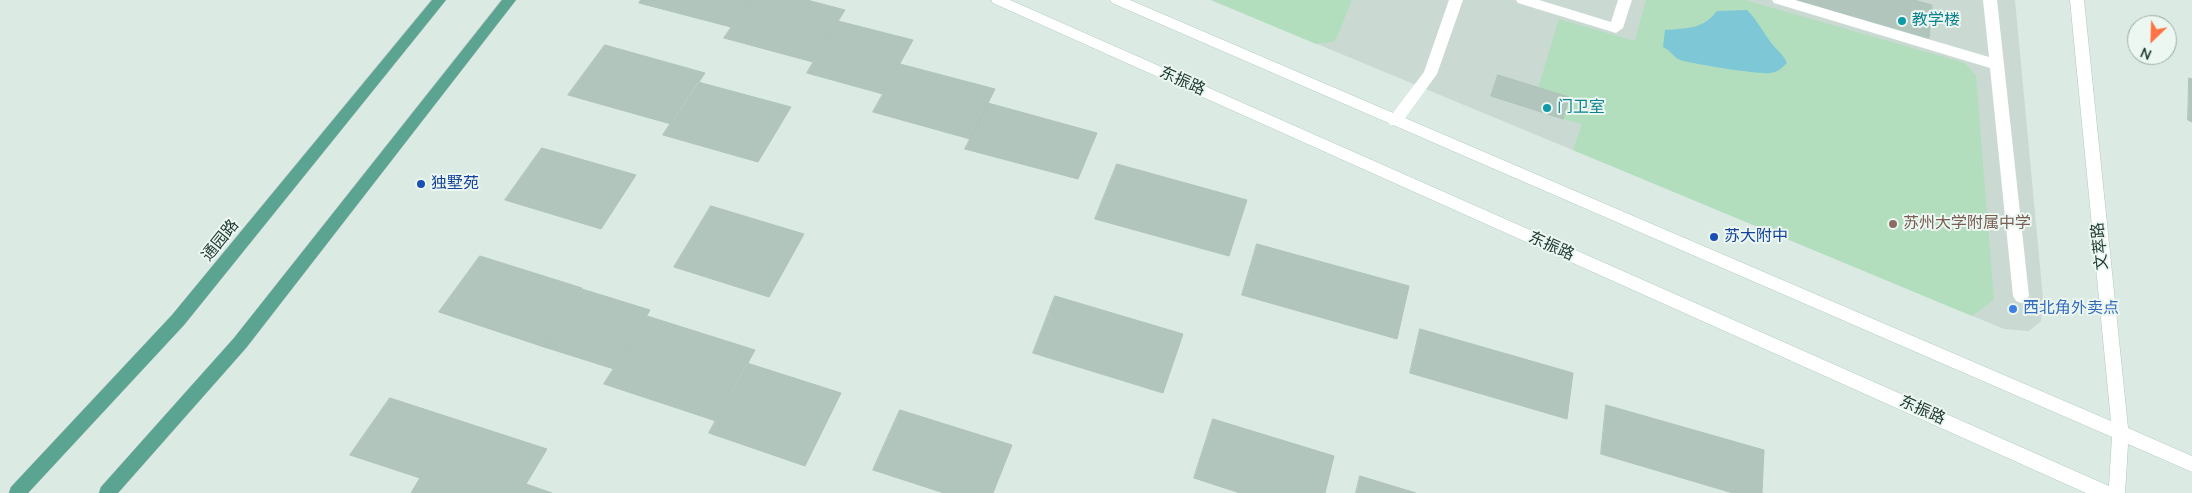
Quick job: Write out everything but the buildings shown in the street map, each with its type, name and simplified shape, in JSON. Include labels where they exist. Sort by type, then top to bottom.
[{"type":"main road","name":"通园路","points":[[17,493],[178,320],[439,0]]},
{"type":"main road","points":[[107,493],[240,344],[508,0]]},
{"type":"main road","name":"东振路","points":[[998,0],[2105,493]]},
{"type":"main road","points":[[1117,0],[2192,464]]},
{"type":"main road","points":[[1395,120],[1430,74],[1456,0]]},
{"type":"main road","points":[[1523,0],[1616,28],[1625,0]]},
{"type":"main road","points":[[1779,0],[1995,64]]},
{"type":"main road","points":[[1990,0],[1995,64],[2021,296]]},
{"type":"main road","name":"文萃路","points":[[2077,0],[2120,433],[2117,493]]},
{"type":"shaded area","name":"苏州大学附属中学","points":[[1211,0],[2015,0],[2043,298],[2041,321],[2029,331],[2004,329]]},
{"type":"green space","points":[[1211,0],[1352,0],[1337,37],[1333,42],[1316,44]]},
{"type":"green space","name":"苏州大学附属中学","points":[[1646,0],[1745,0],[1965,63],[1976,76],[1994,300],[1972,316],[1573,150],[1582,124],[1563,119],[1538,88],[1559,19],[1635,41]]},
{"type":"water","points":[[1747,10],[1787,63],[1778,71],[1770,73],[1753,72],[1694,63],[1678,59],[1663,47],[1665,30],[1700,25],[1717,11]]},
{"type":"place","name":"教学楼","points":[[1902,21]]},
{"type":"place","name":"门卫室","points":[[1547,108]]},
{"type":"place","name":"独墅苑","points":[[421,184]]},
{"type":"place","name":"苏州大学附属中学","points":[[1893,224]]},
{"type":"place","name":"苏大附中","points":[[1714,237]]},
{"type":"place","name":"西北角外卖点","points":[[2013,309]]}]
